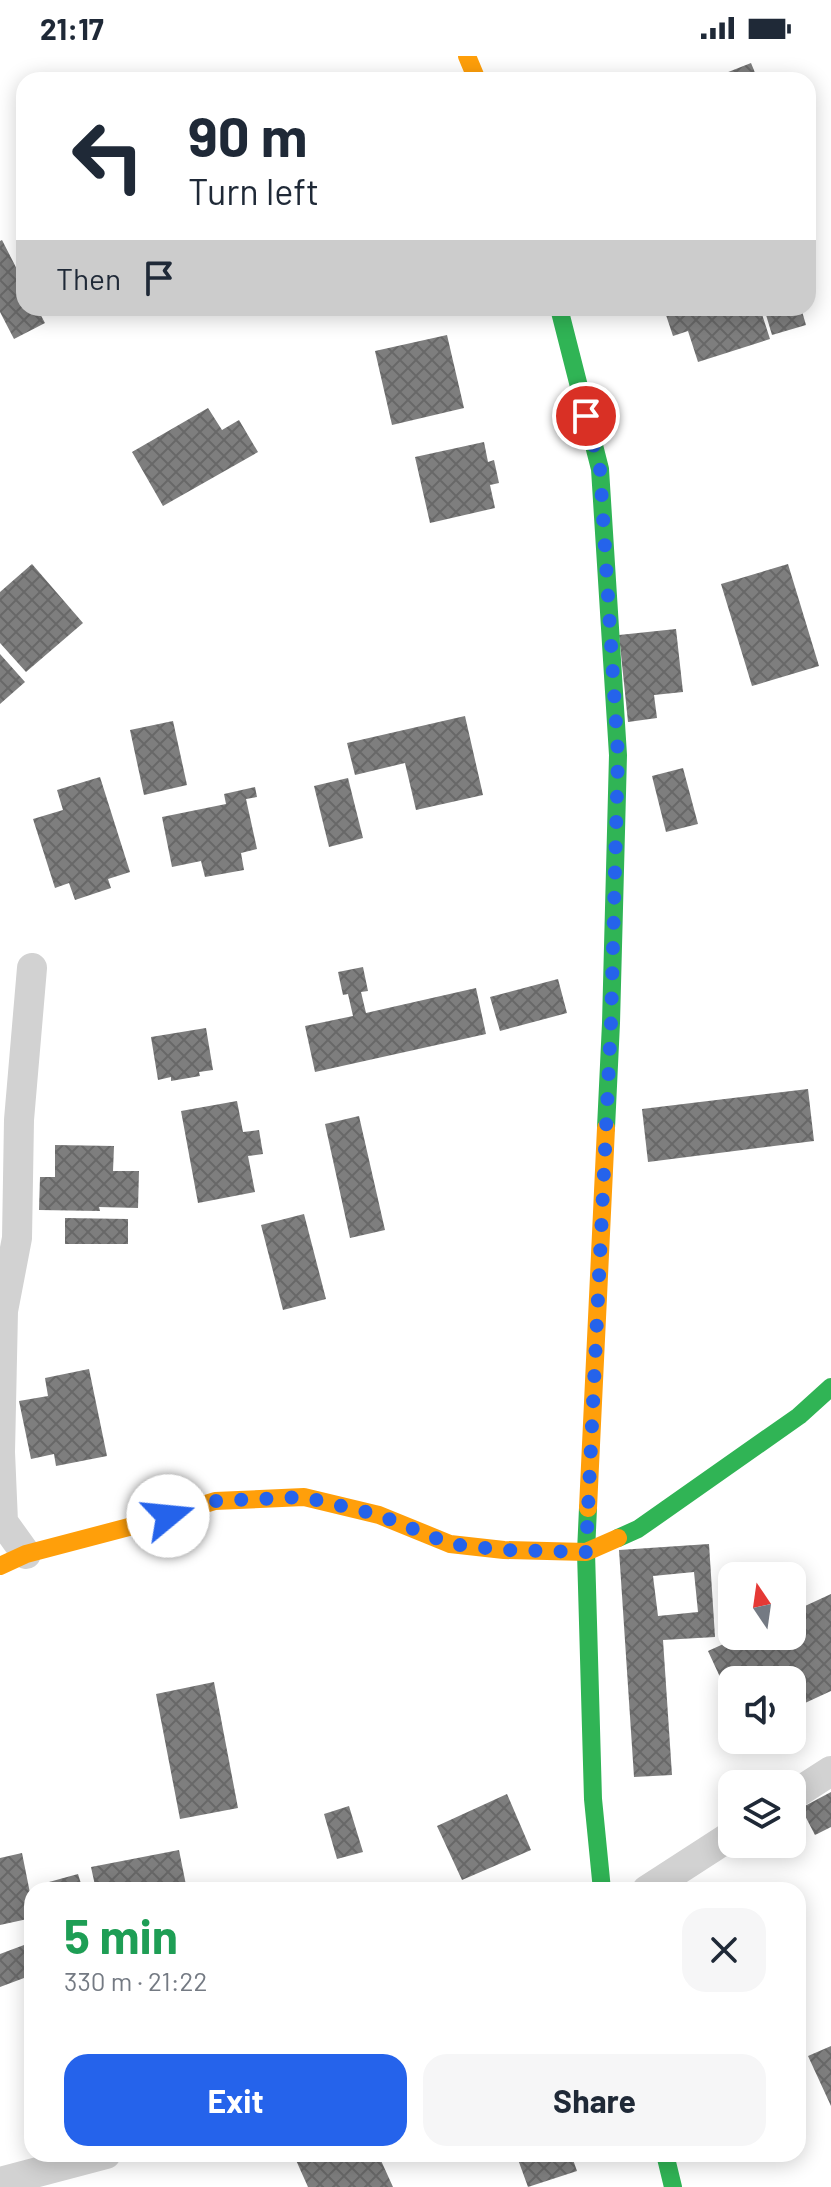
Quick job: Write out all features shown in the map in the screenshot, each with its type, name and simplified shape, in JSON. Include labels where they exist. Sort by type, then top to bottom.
[{"type":"street","points":[[561,316],[600,469],[618,755],[610,1039],[586,1552],[593,1799],[601,1882]]},
{"type":"street","points":[[32,968],[19,1120],[17,1238],[3,1311],[0,1452],[3,1522],[13,1560],[215,1501],[304,1497],[379,1515],[450,1544],[504,1550],[586,1552],[638,1529],[799,1416],[831,1387]]},
{"type":"street","points":[[806,1787],[831,1771]]},
{"type":"street","points":[[659,1882],[718,1844]]},
{"type":"street","points":[[0,2182],[76,2162]]},
{"type":"street","points":[[667,2162],[673,2187]]},
{"type":"building","points":[[751,63],[755,72],[728,72]]},
{"type":"building","points":[[0,241],[16,267],[16,316],[41,316],[45,323],[14,339],[0,312]]},
{"type":"building","points":[[666,316],[763,316],[770,339],[698,362],[688,331],[673,336]]},
{"type":"building","points":[[766,316],[803,316],[806,325],[772,335]]},
{"type":"building","points":[[447,335],[464,408],[392,425],[375,351]]},
{"type":"building","points":[[208,408],[222,430],[239,420],[258,452],[163,506],[132,452]]},
{"type":"building","points":[[484,442],[488,462],[494,460],[499,483],[490,485],[495,508],[430,523],[415,457]]},
{"type":"building","points":[[32,564],[83,623],[26,672],[0,643],[0,592]]},
{"type":"building","points":[[788,564],[819,666],[752,686],[721,584]]},
{"type":"building","points":[[676,629],[683,692],[654,695],[657,718],[628,722],[619,635]]},
{"type":"building","points":[[0,654],[25,682],[0,704]]},
{"type":"building","points":[[465,716],[483,795],[416,810],[405,763],[355,775],[347,743]]},
{"type":"building","points":[[173,721],[187,785],[144,795],[130,730]]},
{"type":"building","points":[[683,768],[698,824],[666,832],[652,776]]},
{"type":"building","points":[[100,777],[130,872],[108,879],[111,888],[75,900],[69,883],[55,888],[33,819],[63,810],[57,790]]},
{"type":"building","points":[[348,778],[363,838],[329,847],[314,786]]},
{"type":"building","points":[[255,787],[257,797],[246,799],[257,849],[241,853],[244,870],[205,877],[201,861],[172,867],[162,817],[226,804],[224,794]]},
{"type":"building","points":[[363,967],[368,991],[361,992],[366,1013],[476,988],[486,1034],[315,1072],[305,1026],[353,1016],[348,994],[343,995],[338,972]]},
{"type":"building","points":[[558,979],[567,1013],[500,1031],[490,997]]},
{"type":"building","points":[[206,1028],[213,1070],[199,1072],[200,1076],[158,1080],[151,1037]]},
{"type":"building","points":[[808,1089],[814,1141],[648,1162],[642,1109]]},
{"type":"building","points":[[237,1101],[243,1132],[259,1130],[263,1154],[248,1156],[255,1192],[198,1203],[181,1111]]},
{"type":"building","points":[[359,1116],[385,1230],[350,1238],[325,1124]]},
{"type":"building","points":[[55,1145],[114,1146],[113,1171],[139,1171],[138,1208],[39,1210],[40,1177],[55,1177]]},
{"type":"building","points":[[304,1214],[326,1299],[283,1310],[261,1225]]},
{"type":"building","points":[[65,1218],[128,1219],[128,1244],[65,1244]]},
{"type":"building","points":[[89,1369],[107,1456],[56,1466],[54,1454],[31,1459],[19,1401],[48,1396],[45,1378]]},
{"type":"building","points":[[709,1544],[715,1637],[663,1640],[672,1775],[634,1777],[619,1550]],"holes":[[[694,1572],[698,1612],[658,1616],[653,1576]]]},
{"type":"building","points":[[831,1594],[831,1691],[806,1703],[806,1666],[718,1666],[718,1673],[708,1651],[718,1646],[718,1650],[806,1650],[806,1606]]},
{"type":"building","points":[[214,1682],[238,1808],[180,1819],[156,1694]]},
{"type":"building","points":[[831,1792],[831,1827],[815,1835],[806,1818],[806,1805]]},
{"type":"building","points":[[507,1794],[531,1850],[462,1880],[437,1826]]},
{"type":"building","points":[[349,1806],[363,1852],[337,1859],[324,1814]]},
{"type":"building","points":[[179,1850],[185,1882],[94,1882],[91,1867]]},
{"type":"building","points":[[22,1853],[28,1882],[24,1882],[24,1920],[0,1925],[0,1858]]},
{"type":"building","points":[[78,1874],[80,1882],[49,1882]]},
{"type":"building","points":[[24,1945],[24,1978],[0,1987],[0,1954]]},
{"type":"building","points":[[831,2046],[831,2106],[808,2056]]},
{"type":"building","points":[[297,2162],[382,2162],[393,2187],[308,2187]]},
{"type":"building","points":[[519,2162],[574,2162],[577,2171],[528,2187]]},
{"type":"traffic: fast","points":[[561,316],[600,469],[618,755],[606,1128]]},
{"type":"traffic: fast","points":[[618,1538],[638,1529],[799,1416],[831,1387]]},
{"type":"traffic: fast","points":[[588,1508],[586,1552],[593,1799],[601,1882]]},
{"type":"traffic: fast","points":[[667,2162],[673,2187]]},
{"type":"traffic: slow","points":[[467,56],[474,72]]},
{"type":"traffic: slow","points":[[588,1508],[606,1128]]},
{"type":"traffic: slow","points":[[0,1566],[26,1554],[215,1501],[304,1497],[379,1515],[450,1544],[504,1550],[586,1552],[618,1538]]},
{"type":"route","points":[[168,1516],[215,1501],[304,1497],[379,1515],[450,1544],[504,1550],[586,1552],[611,1023],[618,755],[600,469],[586,416]]}]
